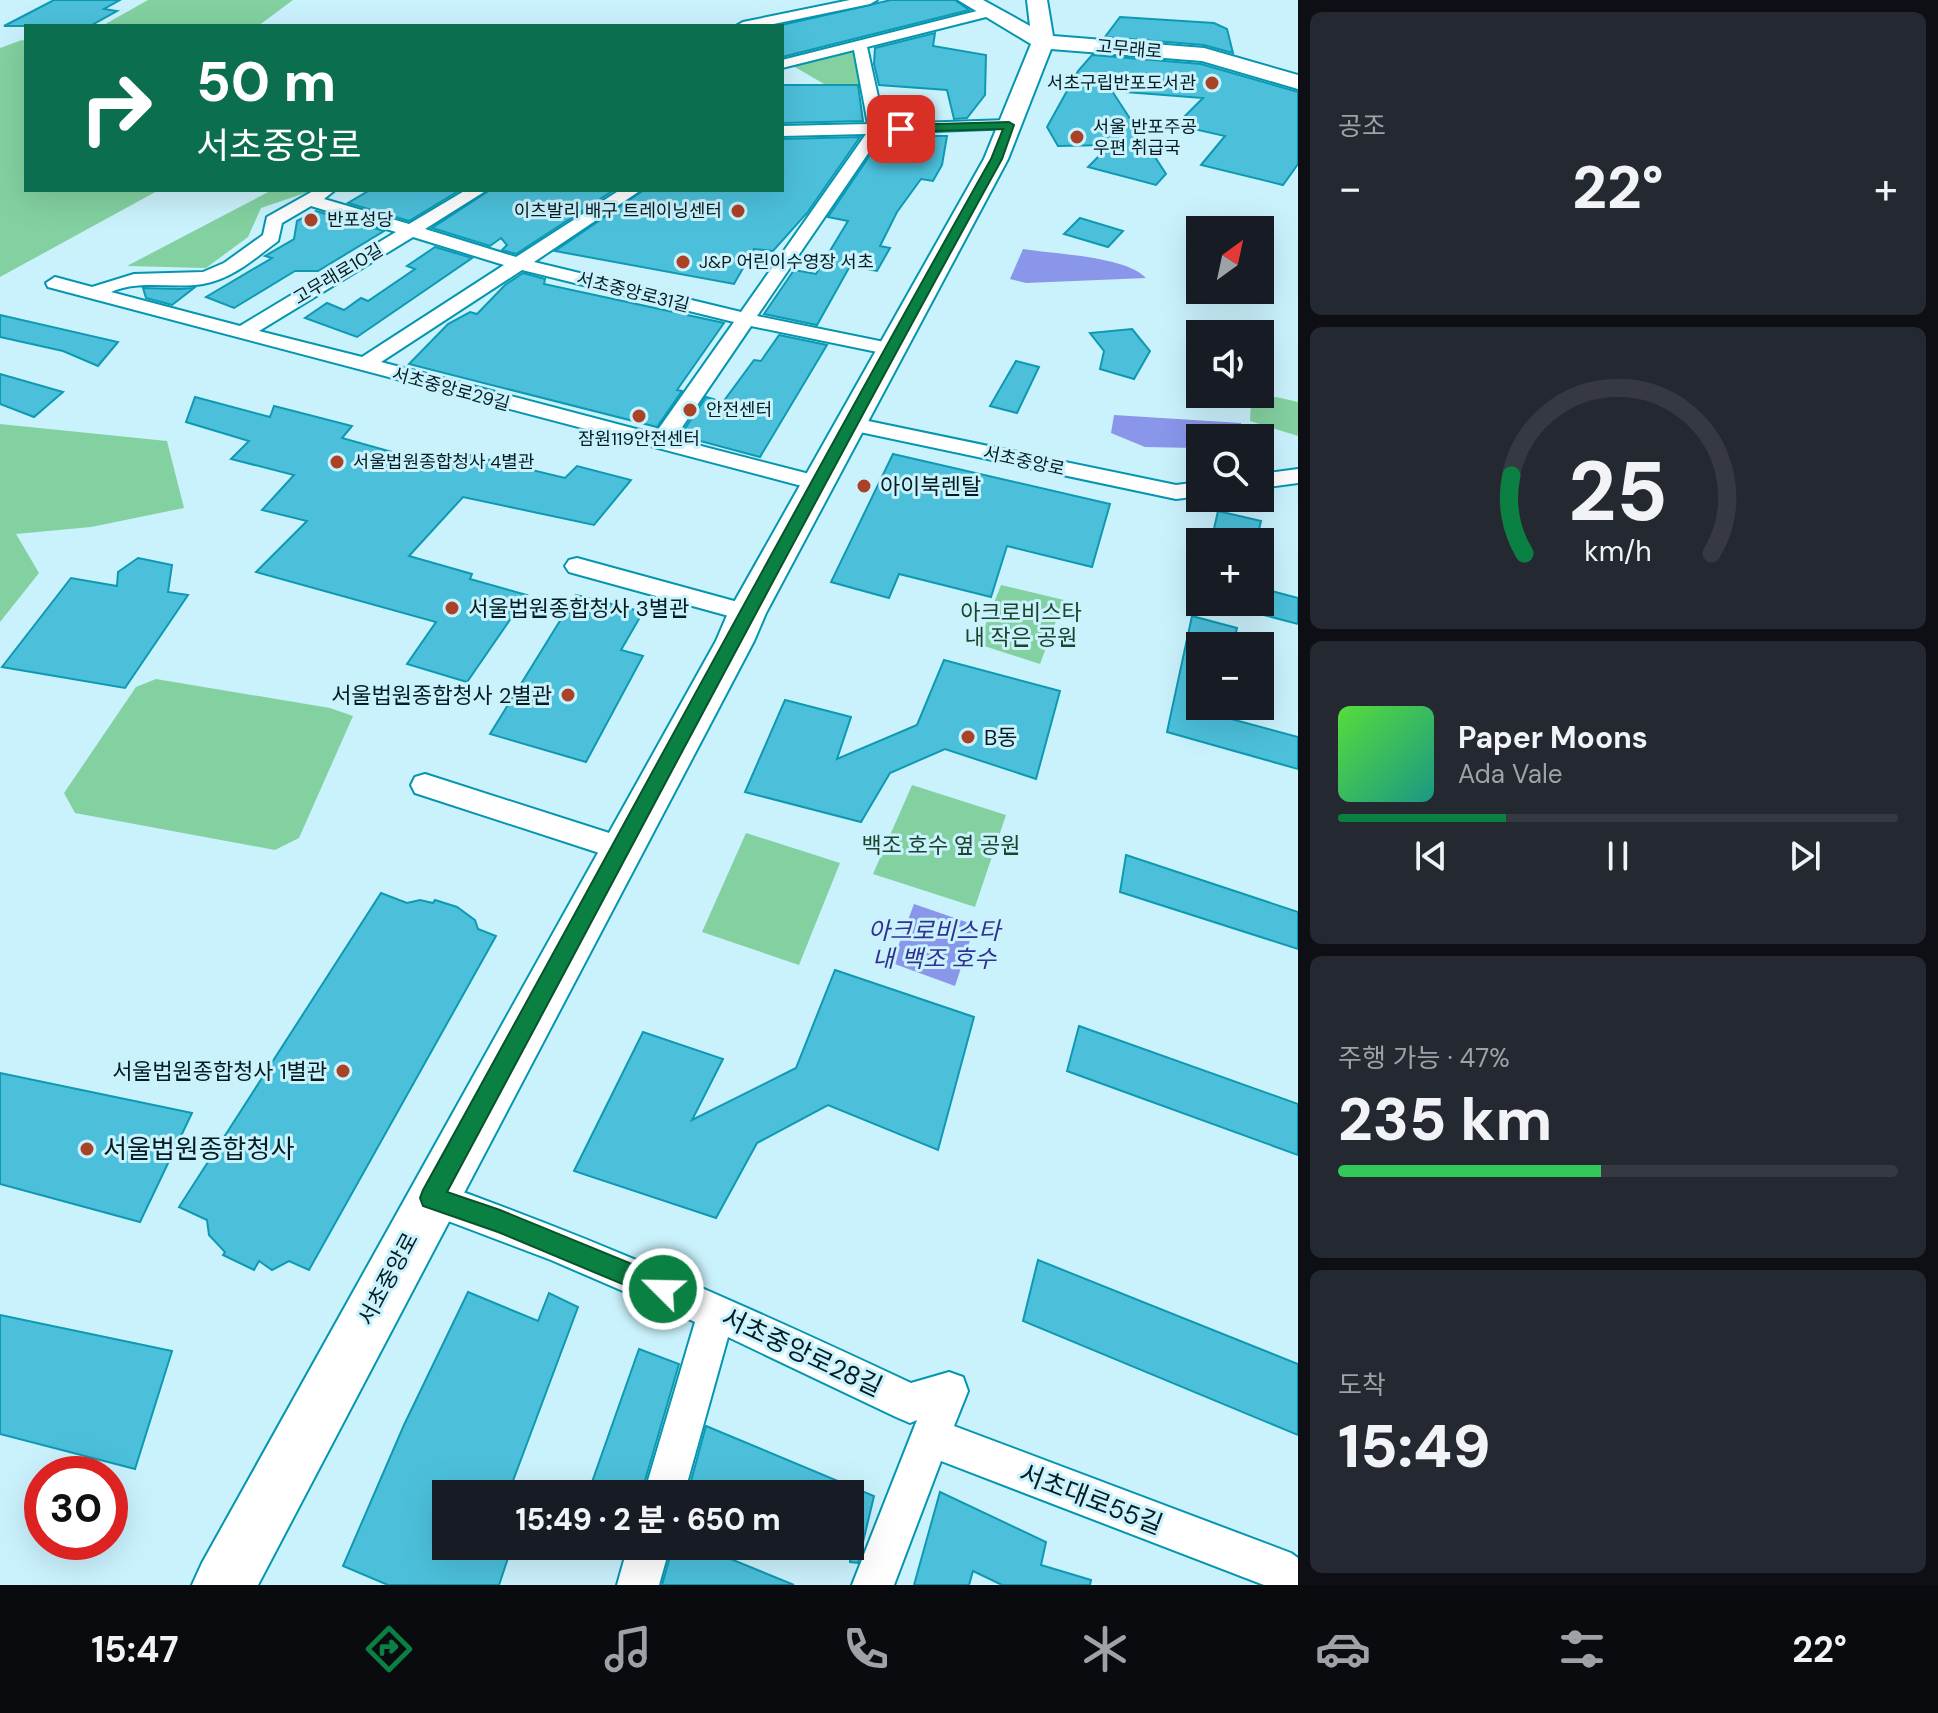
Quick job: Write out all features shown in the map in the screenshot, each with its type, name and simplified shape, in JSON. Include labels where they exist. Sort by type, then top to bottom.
[{"type":"main road","name":"고무래로","points":[[968,0],[1043,42],[1204,55],[1298,82]]},
{"type":"main road","points":[[1037,0],[1043,42]]},
{"type":"main road","name":"서초중앙로","points":[[224,1585],[735,641],[849,423],[996,159],[1043,42]]},
{"type":"street","points":[[752,24],[866,3]]},
{"type":"street","points":[[784,64],[850,48],[902,28],[989,12]]},
{"type":"street","points":[[785,17],[813,34],[850,48]]},
{"type":"street","points":[[850,48],[877,129]]},
{"type":"street","points":[[784,131],[1009,125]]},
{"type":"street","points":[[660,443],[877,129]]},
{"type":"street","points":[[90,291],[113,280],[203,278],[223,272],[272,237],[273,221],[289,208],[311,201],[324,192]]},
{"type":"street","name":"고무래로10길","points":[[240,334],[475,192]]},
{"type":"street","points":[[362,366],[629,192]]},
{"type":"street","name":"서초중앙로31길","points":[[311,201],[413,229],[521,265],[745,320],[892,349]]},
{"type":"street","name":"서초중앙로29길","points":[[55,283],[817,483]]},
{"type":"street","name":"서초중앙로","points":[[849,423],[1176,492],[1186,491]]},
{"type":"street","points":[[1274,479],[1298,476]]},
{"type":"street","points":[[577,566],[747,613]]},
{"type":"street","points":[[425,785],[621,848]]},
{"type":"street","name":"서초중앙로28길","points":[[432,1198],[500,1221],[717,1311],[910,1403],[949,1391],[930,1437]]},
{"type":"street","points":[[668,1480],[717,1311]]},
{"type":"street","points":[[873,1585],[930,1437]]},
{"type":"street","name":"서초대로55길","points":[[930,1437],[1276,1568],[1298,1582]]},
{"type":"street","points":[[638,1585],[645,1560]]},
{"type":"green space","points":[[148,0],[293,0],[261,24],[106,24]]},
{"type":"green space","points":[[24,40],[24,192],[155,192],[0,277],[0,48]]},
{"type":"green space","points":[[860,46],[868,85],[824,84],[788,63]]},
{"type":"green space","points":[[268,192],[308,192],[261,208],[248,237],[206,268],[127,266]]},
{"type":"green space","points":[[1274,397],[1298,402],[1298,436],[1274,428],[1274,424],[1250,421],[1251,408],[1274,408]]},
{"type":"green space","points":[[0,424],[167,441],[184,508],[91,527],[16,534],[39,573],[0,622]]},
{"type":"green space","name":"아크로비스타 내 작은 공원","points":[[1001,585],[1064,600],[1040,664],[978,644]]},
{"type":"green space","points":[[156,679],[330,708],[353,716],[299,838],[275,850],[75,813],[64,793],[136,687]]},
{"type":"green space","name":"백조 호수 옆 공원","points":[[912,785],[1006,815],[975,907],[873,874]]},
{"type":"green space","points":[[746,833],[840,863],[799,965],[702,932]]},
{"type":"water","points":[[1023,249],[1106,260],[1123,265],[1146,278],[1026,283],[1010,279]]},
{"type":"water","points":[[1114,415],[1241,424],[1186,424],[1186,448],[1145,447],[1111,433]]},
{"type":"water","name":"아크로비스타 내 백조 호수","points":[[914,904],[975,925],[955,986],[892,963]]},
{"type":"building","points":[[54,0],[120,0],[104,9],[117,11],[94,24],[4,26]]},
{"type":"building","points":[[891,0],[955,0],[969,10],[784,56],[784,25]]},
{"type":"building","points":[[1120,17],[1214,23],[1227,29],[1233,53],[1204,45],[1105,37]]},
{"type":"building","points":[[935,33],[933,46],[986,55],[985,95],[967,118],[954,119],[947,90],[879,85],[874,64],[875,48]]},
{"type":"building","points":[[1092,55],[1201,64],[1298,92],[1298,164],[1283,185],[1201,165],[1225,136],[1176,125],[1203,98],[1112,91],[1166,174],[1156,185],[1088,167],[1110,145],[1058,146],[1047,127],[1078,71]]},
{"type":"building","points":[[784,85],[858,85],[863,121],[784,123]]},
{"type":"building","points":[[883,136],[947,136],[942,165],[933,181],[921,179],[897,212],[880,246],[890,248],[877,271],[850,266],[817,325],[764,314],[794,270],[816,274],[848,221],[828,217]]},
{"type":"building","points":[[860,137],[807,213],[773,251],[754,249],[734,284],[555,251],[641,192],[784,192],[784,139]]},
{"type":"building","points":[[367,192],[457,192],[409,221],[348,203]]},
{"type":"building","points":[[487,192],[611,192],[516,254],[502,250],[507,245],[501,238],[490,246],[432,228]]},
{"type":"building","points":[[316,211],[384,231],[318,271],[295,271],[234,308],[206,297],[272,258],[265,256],[294,239],[297,221]]},
{"type":"building","points":[[1080,218],[1123,231],[1108,247],[1064,234]]},
{"type":"building","points":[[435,247],[472,258],[357,337],[305,318],[327,303],[344,310],[361,298],[368,301],[415,269],[407,266]]},
{"type":"building","points":[[523,273],[545,279],[544,284],[724,323],[677,390],[682,391],[657,427],[409,364],[448,324],[470,312],[477,314],[505,285]]},
{"type":"building","points":[[143,288],[194,288],[172,305],[146,298]]},
{"type":"building","points":[[0,315],[118,342],[98,366],[63,351],[0,337]]},
{"type":"building","points":[[1132,329],[1150,351],[1134,379],[1100,369],[1104,351],[1090,333]]},
{"type":"building","points":[[779,335],[827,345],[760,457],[685,437],[687,434],[682,433],[706,397],[723,402],[754,360],[761,361]]},
{"type":"building","points":[[1016,361],[1039,367],[1017,413],[990,406]]},
{"type":"building","points":[[0,374],[63,392],[34,417],[0,404]]},
{"type":"building","name":"서울법원종합청사 4별관","points":[[195,397],[270,417],[274,406],[352,426],[342,438],[449,468],[461,453],[565,478],[577,466],[631,480],[594,525],[463,497],[409,556],[472,574],[470,579],[527,595],[467,682],[407,664],[436,622],[256,572],[307,521],[262,510],[294,475],[231,459],[249,441],[186,422]]},
{"type":"building","points":[[893,454],[1110,504],[1092,567],[1007,546],[991,597],[899,574],[889,598],[831,582]]},
{"type":"building","points":[[1218,512],[1261,521],[1259,528],[1214,528]]},
{"type":"building","points":[[138,558],[172,565],[168,592],[188,595],[125,688],[2,667],[71,578],[117,586],[118,572]]},
{"type":"building","points":[[1274,592],[1298,598],[1298,624],[1268,616],[1274,616]]},
{"type":"building","name":"서울법원종합청사 2별관","points":[[576,595],[643,612],[621,650],[643,656],[586,762],[490,734]]},
{"type":"building","points":[[1192,616],[1237,628],[1236,632],[1189,632]]},
{"type":"building","points":[[1186,644],[1186,720],[1235,720],[1298,737],[1298,769],[1167,732]]},
{"type":"building","name":"B동","points":[[944,660],[1060,691],[1036,779],[945,749],[890,773],[861,822],[745,792],[785,700],[851,717],[837,759],[917,725]]},
{"type":"building","points":[[1126,855],[1298,912],[1298,949],[1120,892]]},
{"type":"building","name":"서울법원종합청사 1별관","points":[[381,893],[407,903],[420,900],[433,903],[435,900],[457,907],[475,920],[478,929],[496,936],[309,1270],[289,1261],[272,1270],[259,1261],[254,1270],[223,1255],[225,1252],[209,1235],[207,1220],[179,1207]]},
{"type":"building","points":[[835,970],[974,1017],[938,1150],[828,1105],[757,1143],[716,1218],[574,1171],[643,1032],[723,1059],[692,1120],[796,1068]]},
{"type":"building","points":[[1079,1026],[1298,1104],[1298,1155],[1067,1071]]},
{"type":"building","name":"서울법원종합청사","points":[[0,1073],[192,1113],[140,1222],[0,1184]]},
{"type":"building","points":[[1038,1260],[1298,1364],[1298,1435],[1023,1321]]},
{"type":"building","points":[[468,1292],[538,1321],[549,1293],[578,1307],[513,1480],[432,1480],[432,1560],[507,1560],[499,1585],[388,1585],[343,1566],[404,1425]]},
{"type":"building","points":[[0,1315],[172,1351],[135,1469],[128,1467],[128,1456],[85,1456],[0,1434]]},
{"type":"building","points":[[639,1349],[679,1364],[645,1480],[593,1480]]},
{"type":"building","points":[[706,1426],[836,1480],[691,1480]]},
{"type":"building","points":[[864,1492],[874,1496],[864,1538]]},
{"type":"building","points":[[940,1492],[1046,1542],[1041,1565],[1091,1580],[1090,1585],[1002,1585],[973,1571],[969,1585],[914,1585]]},
{"type":"building","points":[[669,1560],[733,1560],[794,1585],[662,1585]]},
{"type":"place","name":"서초구립반포도서관","points":[[1212,83]]},
{"type":"place","name":"서울 반포주공 우편 취급국","points":[[1077,137]]},
{"type":"place","name":"이츠발리 배구 트레이닝센터","points":[[738,211]]},
{"type":"place","name":"반포성당","points":[[311,220]]},
{"type":"place","name":"J&P 어린이수영장 서초","points":[[683,262]]},
{"type":"place","name":"안전센터","points":[[690,410]]},
{"type":"place","name":"잠원119안전센터","points":[[639,416]]},
{"type":"place","name":"서울법원종합청사 4별관","points":[[337,462]]},
{"type":"place","name":"아이북렌탈","points":[[864,486]]},
{"type":"place","name":"서울법원종합청사 3별관","points":[[452,608]]},
{"type":"place","name":"서울법원종합청사 2별관","points":[[568,695]]},
{"type":"place","name":"B동","points":[[968,737]]},
{"type":"place","name":"서울법원종합청사 1별관","points":[[343,1071]]},
{"type":"place","name":"서울법원종합청사","points":[[87,1149]]},
{"type":"route","points":[[663,1289],[500,1221],[432,1198],[735,641],[849,423],[996,159],[1009,125],[901,129]]}]
